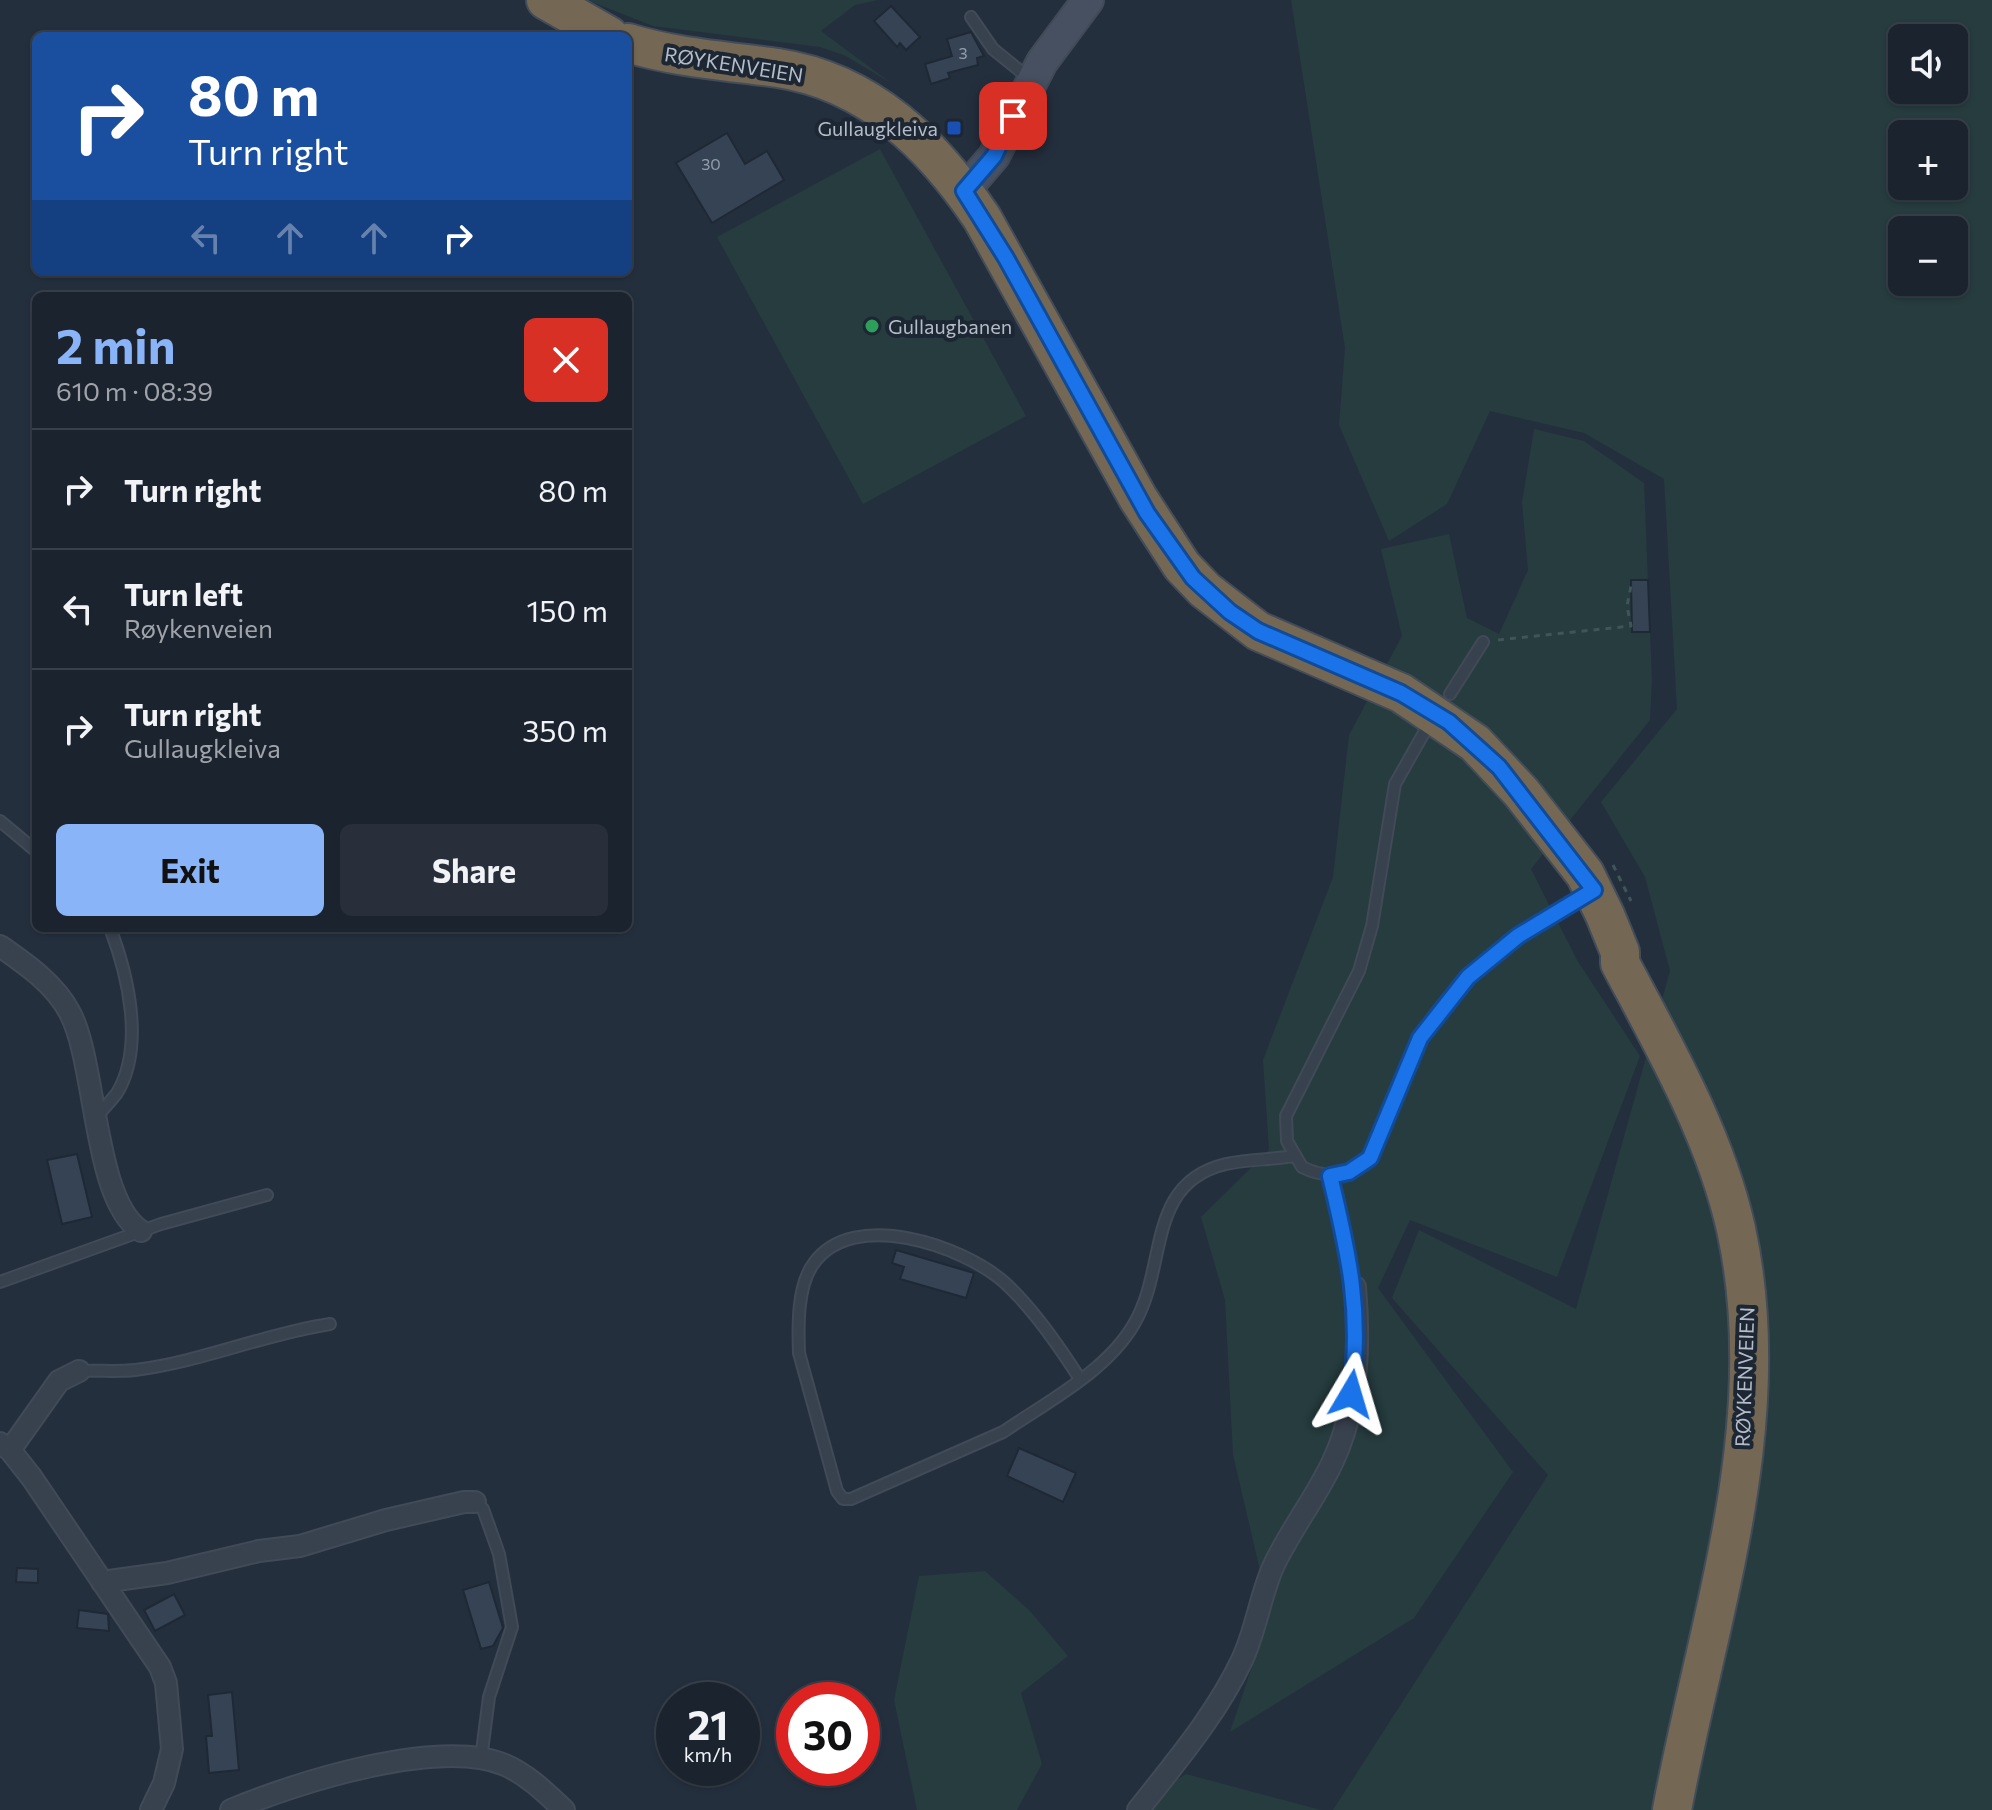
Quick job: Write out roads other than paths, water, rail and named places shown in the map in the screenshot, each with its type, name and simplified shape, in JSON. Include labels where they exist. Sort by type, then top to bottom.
[{"type":"highway","points":[[546,0],[602,32]]},
{"type":"highway","name":"RØYKENVEIEN","points":[[632,44],[690,57],[781,68],[847,89],[898,121],[920,139],[964,191],[1006,258],[1138,498],[1169,548],[1193,578],[1230,612],[1258,631],[1401,693],[1449,722],[1499,767],[1546,829],[1584,896],[1610,956],[1620,963],[1680,1081],[1720,1173],[1736,1229],[1748,1314],[1746,1396],[1730,1546],[1672,1810]]},
{"type":"street","points":[[964,191],[994,156],[1032,80],[1088,0]]},
{"type":"street","points":[[0,946],[41,977],[69,1009],[112,1184],[134,1226],[141,1231]]},
{"type":"street","points":[[1138,1810],[1188,1747],[1232,1679],[1246,1650],[1274,1566],[1334,1460],[1348,1420],[1355,1367],[1355,1287]]},
{"type":"street","points":[[79,1371],[59,1381],[5,1446],[160,1667],[166,1683],[172,1749],[164,1783],[151,1810]]},
{"type":"street","points":[[102,1582],[167,1573],[259,1551],[300,1546],[386,1520],[475,1502]]},
{"type":"street","points":[[231,1810],[334,1775],[382,1764],[434,1758],[481,1759],[505,1765],[536,1784],[564,1810]]},
{"type":"lane","points":[[971,17],[993,49],[1032,80]]},
{"type":"lane","points":[[1450,694],[1483,642]]},
{"type":"lane","points":[[1429,724],[1395,784],[1372,926],[1359,971],[1290,1103],[1286,1132],[1293,1156],[1302,1167],[1330,1176],[1349,1172],[1370,1158],[1411,1055],[1450,997],[1509,943],[1584,896]]},
{"type":"lane","points":[[0,821],[32,848]]},
{"type":"lane","points":[[95,1118],[118,1091],[131,1033],[127,985],[111,932]]},
{"type":"lane","points":[[1080,1379],[1019,1298],[993,1275],[955,1254],[918,1240],[873,1234],[843,1242],[821,1255],[808,1272],[799,1353],[837,1491],[843,1499],[861,1495],[991,1438],[1080,1379],[1114,1350],[1135,1323],[1146,1296],[1167,1214],[1186,1183],[1224,1165],[1293,1156]]},
{"type":"lane","points":[[1330,1176],[1355,1287]]},
{"type":"lane","points":[[0,1282],[57,1265],[141,1231],[267,1195]]},
{"type":"lane","points":[[79,1371],[133,1371],[162,1366],[296,1329],[330,1324]]},
{"type":"lane","points":[[475,1502],[483,1509],[499,1554],[512,1627],[489,1697],[481,1759]]},
{"type":"place","name":"Gullaugkleiva","points":[[954,128]]},
{"type":"place","name":"Gullaugbanen","points":[[872,326]]}]
